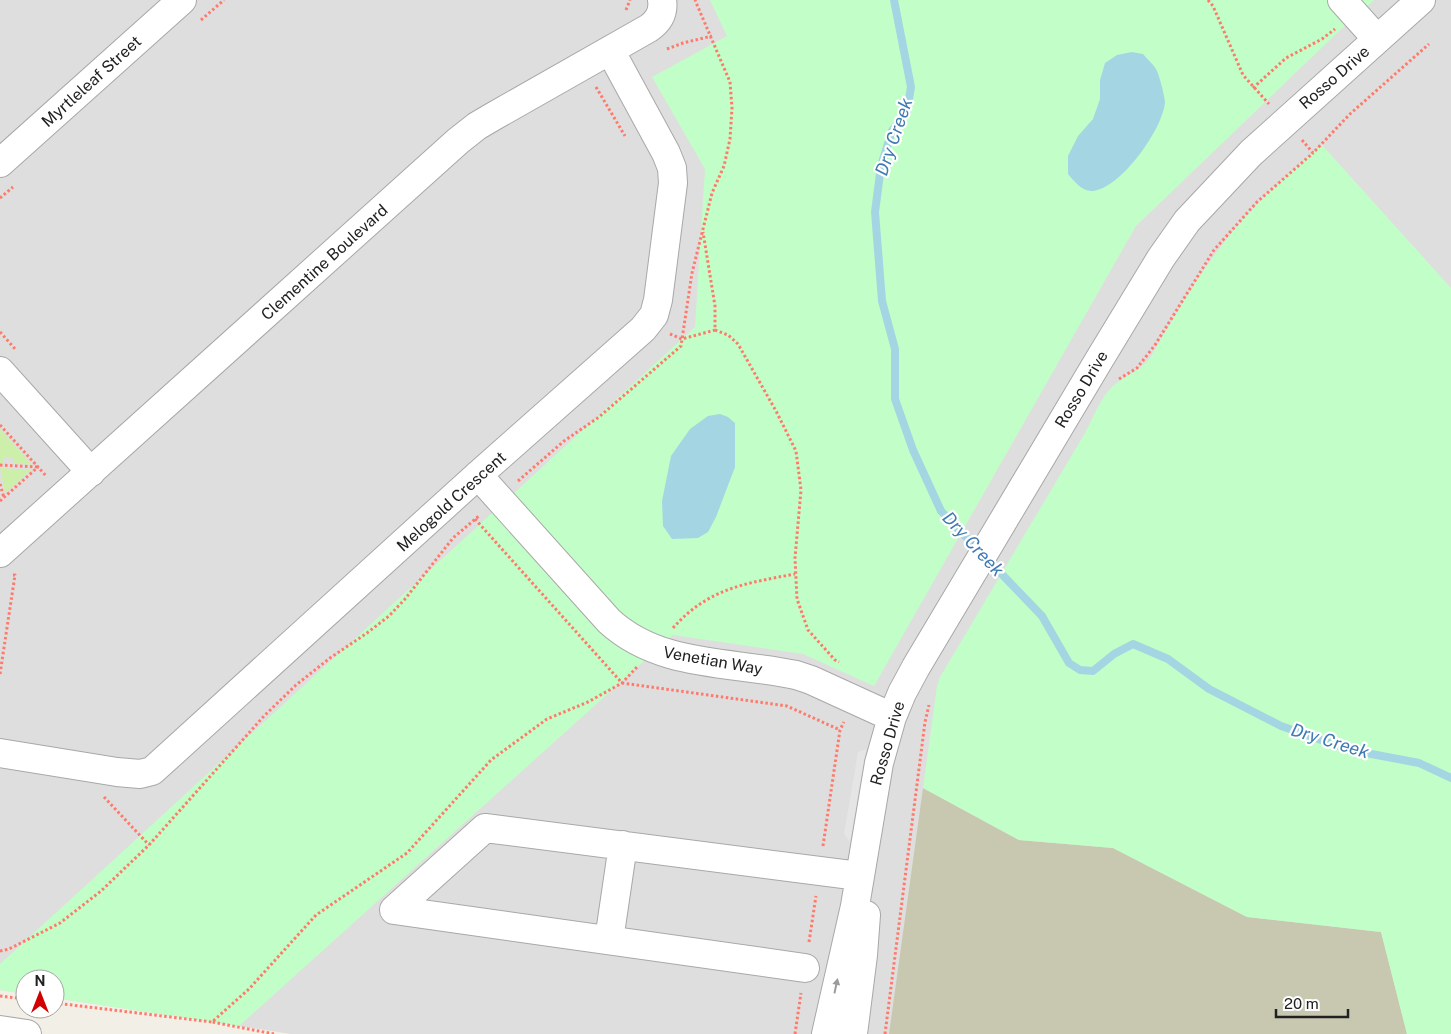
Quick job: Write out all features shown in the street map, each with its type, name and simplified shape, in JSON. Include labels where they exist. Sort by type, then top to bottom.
[{"type":"street","name":"Myrtleleaf Street","points":[[0,163],[182,0]]},
{"type":"street","name":"Clementine Boulevard","points":[[4,564],[91,472],[458,141],[477,126],[656,24],[662,11],[662,0]]},
{"type":"street","name":"Rosso Drive","points":[[826,1034],[855,906],[879,762],[892,717],[902,694],[929,646],[1161,258],[1187,221],[1251,153],[1421,0]]},
{"type":"street","points":[[1348,7],[1378,39]]},
{"type":"street","name":"Melogold Crescent","points":[[0,753],[117,772],[140,774],[152,771],[646,325],[654,315],[658,300],[673,182],[672,168],[666,153],[610,50]]},
{"type":"street","points":[[0,371],[91,472]]},
{"type":"street","name":"Venetian Way","points":[[478,475],[609,621],[621,632],[637,642],[654,650],[690,659],[796,674],[892,717]]},
{"type":"street","points":[[805,968],[394,910],[486,828],[623,845],[862,866]]},
{"type":"street","points":[[609,940],[623,845]]},
{"type":"street","name":"Rosso Drive","points":[[852,1034],[867,899],[862,866]]},
{"type":"street","points":[[0,1030],[27,1034]]},
{"type":"path","points":[[1208,0],[1213,6],[1243,75],[1253,88],[1286,58],[1322,39],[1348,7]]},
{"type":"path","points":[[597,88],[629,144]]},
{"type":"path","points":[[1114,382],[1137,368],[1155,345],[1214,250],[1257,202],[1313,153]]},
{"type":"path","points":[[703,229],[715,306],[715,330]]},
{"type":"path","points":[[646,325],[682,339],[715,330],[728,335],[738,344],[796,451],[800,490],[795,558],[797,599],[808,630],[835,660],[843,664]]},
{"type":"path","points":[[0,465],[38,468],[0,501]]},
{"type":"path","points":[[0,484],[4,498]]},
{"type":"path","points":[[0,674],[15,575],[4,564]]},
{"type":"path","points":[[212,1022],[248,989],[316,916],[407,853],[491,760],[547,718],[588,702],[622,683],[654,650],[681,618],[713,595],[750,582],[795,574]]},
{"type":"path","points":[[885,1034],[925,722],[930,698]]},
{"type":"path","points":[[95,796],[104,797],[149,845]]},
{"type":"path","points":[[0,996],[15,998]]},
{"type":"path","points":[[65,1004],[212,1022],[274,1034]]},
{"type":"shaded area","points":[[0,0],[1451,0],[1451,1034],[291,1034],[65,1000],[65,969],[15,969],[15,992],[0,990]]},
{"type":"shaded area","points":[[866,749],[850,842],[844,834],[858,752]]},
{"type":"shaded area","points":[[923,788],[1019,840],[1113,848],[1247,917],[1381,932],[1407,1034],[889,1034]]},
{"type":"green space","points":[[710,0],[1374,0],[1336,34],[1136,226],[874,686],[803,654],[673,635],[239,1026],[65,1000],[65,969],[15,969],[15,992],[0,990],[0,964],[695,327],[705,169],[652,77],[727,36]]},
{"type":"green space","points":[[1322,145],[1451,288],[1451,1034],[1407,1034],[1381,932],[1247,917],[1113,848],[1019,840],[923,788],[937,686],[940,677],[1085,433],[1101,402],[1113,386],[1142,366],[1150,358],[1203,272],[1248,213],[1289,173]]},
{"type":"green space","points":[[0,429],[32,465],[13,463],[13,458],[4,458],[3,463],[0,463]]},
{"type":"green space","points":[[0,468],[31,470],[5,493]]},
{"type":"water","points":[[1132,52],[1143,54],[1156,69],[1165,99],[1162,113],[1149,141],[1128,169],[1116,180],[1104,187],[1093,191],[1085,190],[1068,174],[1068,156],[1078,136],[1093,119],[1100,99],[1100,80],[1105,63],[1117,55]]},
{"type":"water","points":[[720,414],[728,417],[735,423],[735,467],[716,517],[708,532],[698,538],[672,539],[663,526],[662,501],[671,456],[690,429],[708,416]]},
{"type":"waterway","name":"Dry Creek","points":[[894,0],[911,87],[907,111],[892,131],[881,166],[875,212],[882,301],[895,349],[895,399],[913,450],[941,511],[1042,616],[1069,663],[1080,670],[1093,671],[1114,654],[1133,644],[1168,659],[1209,689],[1281,726],[1350,750],[1419,763],[1451,778]]}]
